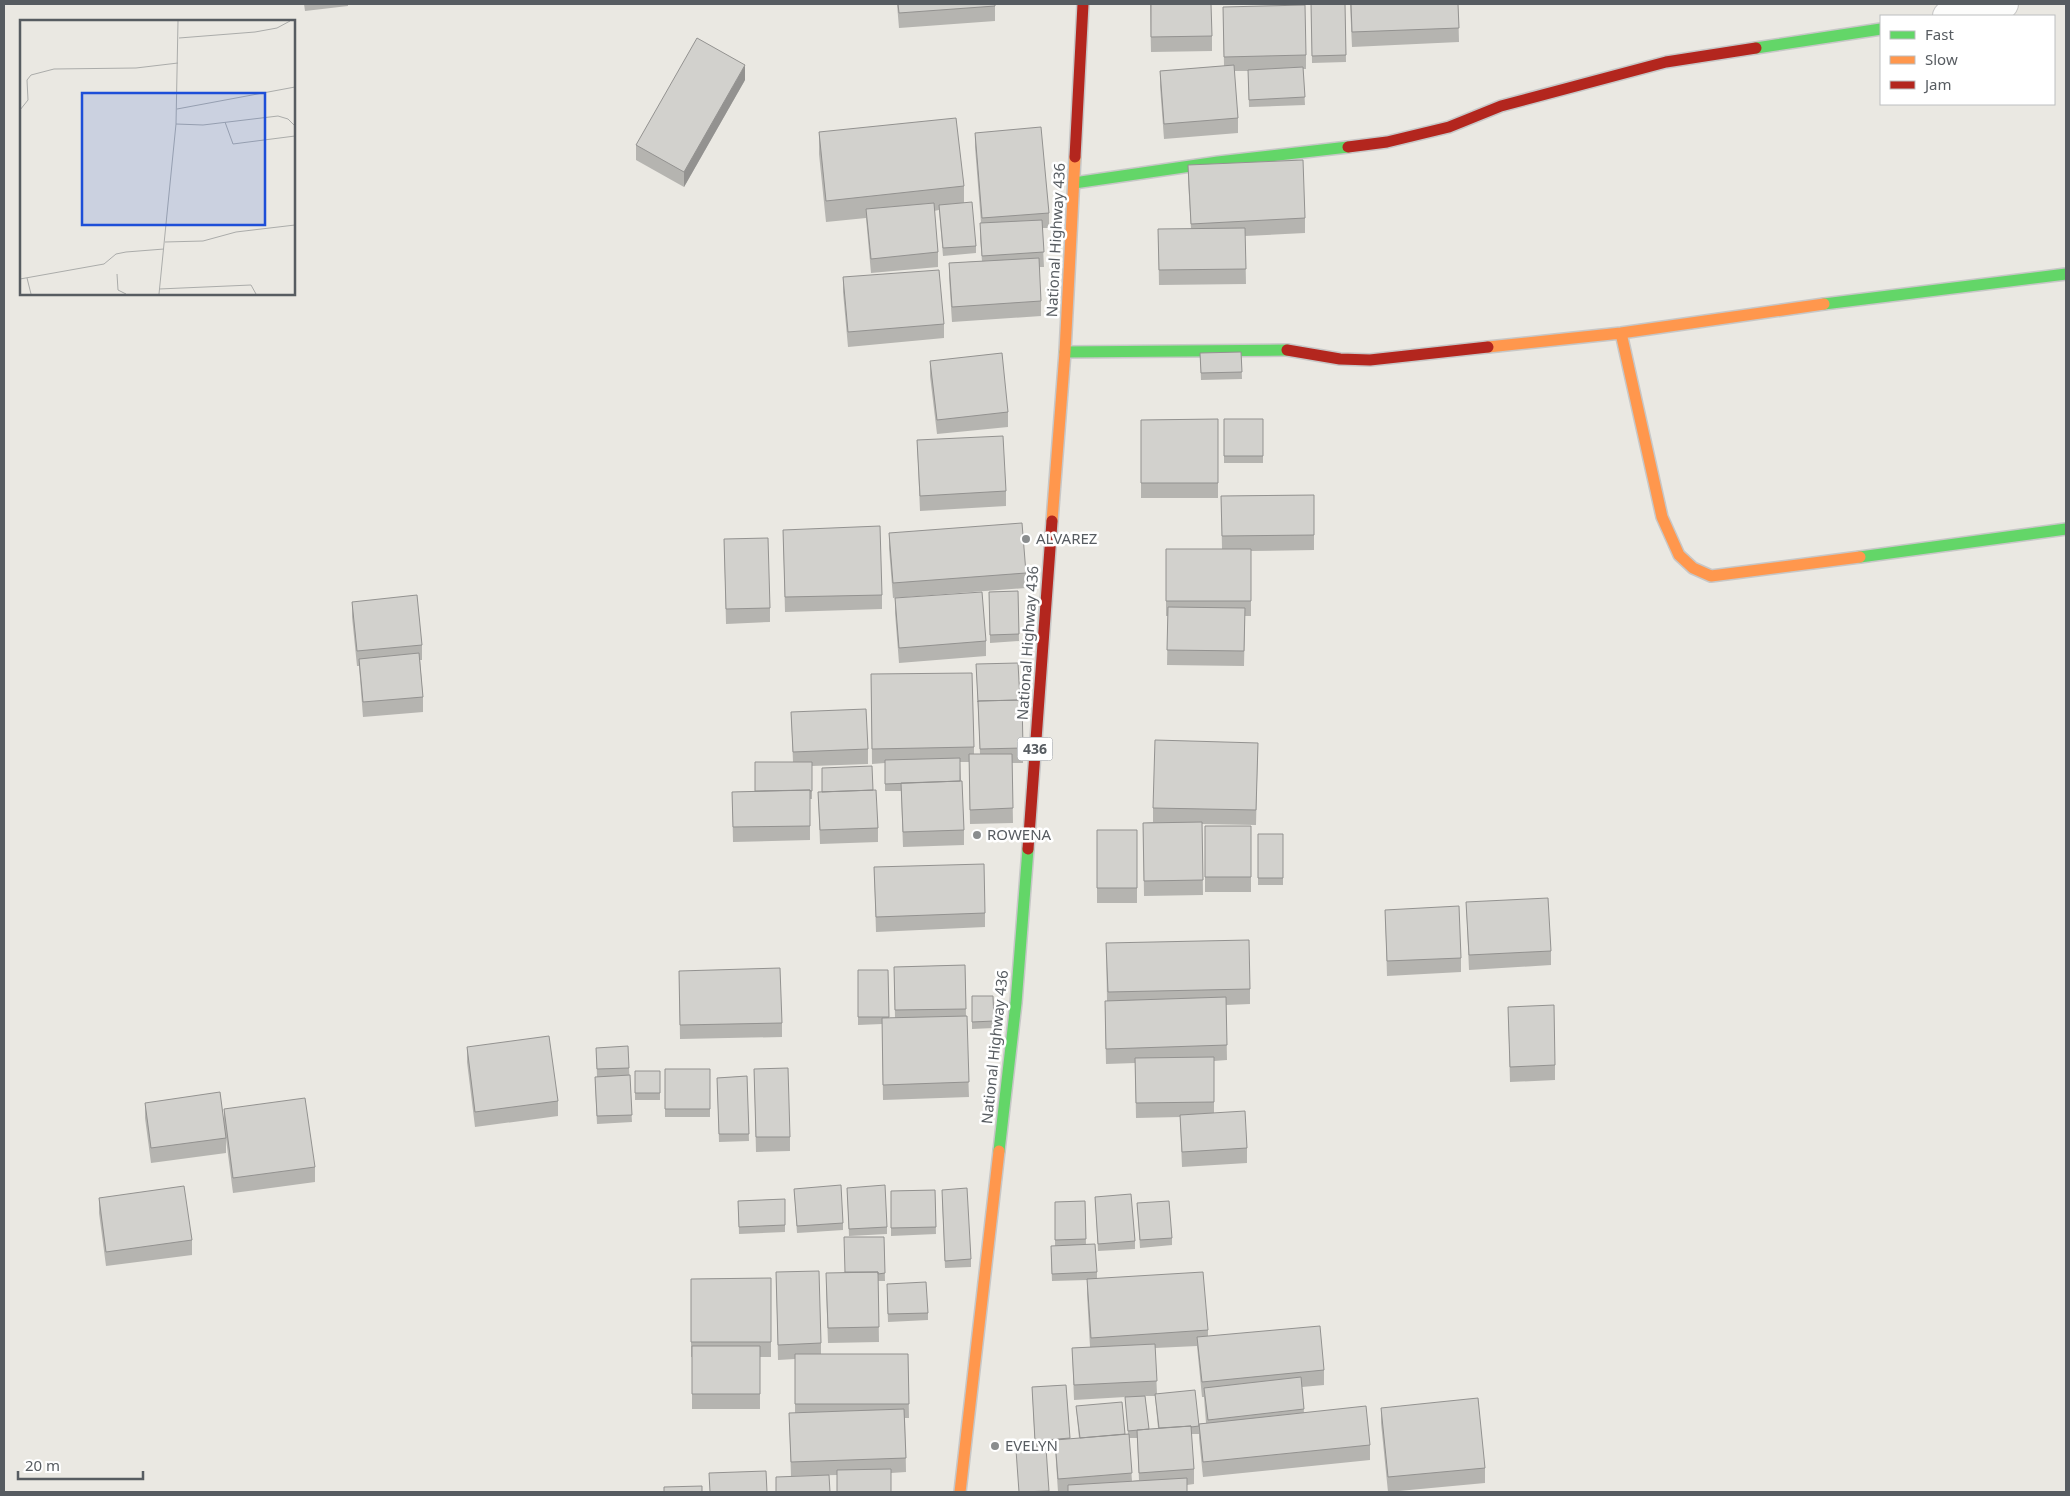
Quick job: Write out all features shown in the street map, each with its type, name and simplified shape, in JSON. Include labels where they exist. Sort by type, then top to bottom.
[{"type":"street","name":"National Highway 436","points":[[960,1492],[1016,1003],[1065,352],[1083,4]]},
{"type":"street","points":[[1951,15],[2004,4]]},
{"type":"street","points":[[1074,183],[1218,162],[1387,142],[1449,127],[1501,106],[1666,62],[1880,29]]},
{"type":"street","points":[[1065,352],[1278,349],[1340,359],[1370,360],[1621,333],[1834,302],[2066,274]]},
{"type":"street","points":[[1621,333],[1662,517],[1679,555],[1693,568],[1711,576],[1742,574],[2066,529]]},
{"type":"building","points":[[898,4],[995,4],[995,6],[899,13]]},
{"type":"building","points":[[1151,4],[1211,4],[1212,36],[1151,37]]},
{"type":"building","points":[[1311,4],[1345,4],[1346,55],[1312,56]]},
{"type":"building","points":[[1351,4],[1458,4],[1459,28],[1352,32]]},
{"type":"building","points":[[1305,5],[1306,55],[1224,57],[1223,7]]},
{"type":"building","points":[[697,38],[745,65],[684,172],[636,145]]},
{"type":"building","points":[[1234,65],[1238,118],[1164,124],[1160,71]]},
{"type":"building","points":[[1303,67],[1305,97],[1249,100],[1248,70]]},
{"type":"building","points":[[956,118],[964,186],[826,201],[819,132]]},
{"type":"building","points":[[1041,127],[1049,213],[982,218],[975,133]]},
{"type":"building","points":[[1303,160],[1305,218],[1191,224],[1188,165]]},
{"type":"building","points":[[972,202],[976,246],[943,248],[939,205]]},
{"type":"building","points":[[934,203],[938,252],[871,259],[866,209]]},
{"type":"building","points":[[1042,220],[1044,252],[982,256],[980,223]]},
{"type":"building","points":[[1245,228],[1246,269],[1159,270],[1158,229]]},
{"type":"building","points":[[1039,258],[1041,301],[952,307],[949,263]]},
{"type":"building","points":[[939,270],[944,324],[848,332],[843,277]]},
{"type":"building","points":[[1241,352],[1242,372],[1201,373],[1200,353]]},
{"type":"building","points":[[1002,353],[1008,412],[937,420],[930,361]]},
{"type":"building","points":[[1218,419],[1218,483],[1141,483],[1141,420]]},
{"type":"building","points":[[1224,419],[1263,419],[1263,456],[1224,456]]},
{"type":"building","points":[[1003,436],[1006,491],[920,496],[917,440]]},
{"type":"building","points":[[1314,495],[1314,535],[1222,536],[1221,496]]},
{"type":"building","points":[[1022,523],[1026,573],[893,583],[889,533]]},
{"type":"building","points":[[880,526],[882,595],[785,597],[783,530]]},
{"type":"building","points":[[768,538],[770,608],[726,609],[724,539]]},
{"type":"building","points":[[1166,549],[1251,549],[1251,601],[1166,601]]},
{"type":"building","points":[[1018,591],[1019,634],[990,635],[989,592]]},
{"type":"building","points":[[982,592],[986,641],[899,648],[895,598]]},
{"type":"building","points":[[417,595],[422,645],[357,651],[352,602]]},
{"type":"building","points":[[1168,607],[1245,608],[1244,651],[1167,650]]},
{"type":"building","points":[[419,653],[423,697],[363,702],[359,659]]},
{"type":"building","points":[[1018,663],[1020,700],[978,702],[976,664]]},
{"type":"building","points":[[972,673],[974,747],[872,749],[871,674]]},
{"type":"building","points":[[1022,700],[1023,748],[980,749],[978,701]]},
{"type":"building","points":[[866,709],[868,749],[793,752],[791,712]]},
{"type":"building","points":[[1155,740],[1258,743],[1256,810],[1153,808]]},
{"type":"building","points":[[969,754],[1012,754],[1013,808],[970,810]]},
{"type":"building","points":[[960,758],[960,781],[885,784],[885,760]]},
{"type":"building","points":[[755,762],[812,762],[812,791],[755,791]]},
{"type":"building","points":[[872,766],[873,790],[822,792],[822,768]]},
{"type":"building","points":[[962,781],[964,830],[903,832],[901,783]]},
{"type":"building","points":[[810,790],[810,826],[733,827],[732,792]]},
{"type":"building","points":[[876,790],[878,828],[820,830],[818,792]]},
{"type":"building","points":[[1202,822],[1203,880],[1144,881],[1143,823]]},
{"type":"building","points":[[1205,826],[1251,826],[1251,877],[1205,877]]},
{"type":"building","points":[[1097,830],[1137,830],[1137,888],[1097,888]]},
{"type":"building","points":[[1258,834],[1283,834],[1283,878],[1258,878]]},
{"type":"building","points":[[984,864],[985,913],[876,917],[874,867]]},
{"type":"building","points":[[1548,898],[1551,951],[1469,955],[1466,902]]},
{"type":"building","points":[[1459,906],[1461,958],[1387,961],[1385,910]]},
{"type":"building","points":[[1249,940],[1250,989],[1108,992],[1106,943]]},
{"type":"building","points":[[965,965],[966,1009],[895,1010],[894,967]]},
{"type":"building","points":[[780,968],[782,1023],[680,1025],[679,971]]},
{"type":"building","points":[[858,970],[888,970],[889,1017],[858,1017]]},
{"type":"building","points":[[972,996],[993,996],[994,1021],[972,1022]]},
{"type":"building","points":[[1226,997],[1227,1045],[1106,1049],[1105,1001]]},
{"type":"building","points":[[1554,1005],[1555,1065],[1510,1067],[1508,1007]]},
{"type":"building","points":[[967,1016],[969,1082],[883,1085],[882,1018]]},
{"type":"building","points":[[549,1036],[558,1101],[475,1112],[467,1047]]},
{"type":"building","points":[[628,1046],[629,1068],[597,1069],[596,1048]]},
{"type":"building","points":[[1214,1057],[1214,1102],[1136,1103],[1135,1058]]},
{"type":"building","points":[[788,1068],[790,1137],[756,1137],[754,1069]]},
{"type":"building","points":[[665,1069],[710,1069],[710,1109],[665,1109]]},
{"type":"building","points":[[635,1071],[660,1071],[660,1093],[635,1093]]},
{"type":"building","points":[[630,1075],[632,1115],[597,1116],[595,1077]]},
{"type":"building","points":[[747,1076],[749,1134],[719,1134],[717,1078]]},
{"type":"building","points":[[220,1092],[226,1138],[151,1148],[145,1103]]},
{"type":"building","points":[[305,1098],[315,1167],[233,1178],[224,1109]]},
{"type":"building","points":[[1245,1111],[1247,1148],[1182,1152],[1180,1115]]},
{"type":"building","points":[[841,1185],[843,1223],[797,1226],[794,1189]]},
{"type":"building","points":[[885,1185],[887,1227],[849,1229],[847,1188]]},
{"type":"building","points":[[184,1186],[192,1240],[106,1252],[99,1198]]},
{"type":"building","points":[[967,1188],[971,1259],[945,1261],[942,1190]]},
{"type":"building","points":[[935,1190],[936,1227],[891,1228],[891,1191]]},
{"type":"building","points":[[1131,1194],[1135,1241],[1098,1244],[1095,1197]]},
{"type":"building","points":[[785,1199],[785,1225],[739,1227],[738,1201]]},
{"type":"building","points":[[1085,1201],[1086,1239],[1055,1240],[1055,1202]]},
{"type":"building","points":[[1169,1201],[1172,1238],[1140,1240],[1137,1203]]},
{"type":"building","points":[[844,1237],[884,1237],[885,1273],[845,1272]]},
{"type":"building","points":[[1095,1244],[1097,1272],[1052,1274],[1051,1246]]},
{"type":"building","points":[[819,1271],[821,1343],[778,1345],[776,1272]]},
{"type":"building","points":[[878,1272],[879,1327],[828,1328],[826,1273]]},
{"type":"building","points":[[1203,1272],[1208,1330],[1091,1338],[1087,1279]]},
{"type":"building","points":[[771,1278],[771,1342],[691,1342],[691,1279]]},
{"type":"building","points":[[926,1282],[928,1313],[888,1314],[887,1284]]},
{"type":"building","points":[[1320,1326],[1324,1370],[1202,1382],[1197,1337]]},
{"type":"building","points":[[1155,1344],[1157,1381],[1074,1385],[1072,1348]]},
{"type":"building","points":[[692,1346],[760,1346],[760,1394],[692,1394]]},
{"type":"building","points":[[795,1354],[908,1354],[909,1404],[795,1404]]},
{"type":"building","points":[[1301,1377],[1304,1409],[1208,1420],[1204,1388]]},
{"type":"building","points":[[1066,1385],[1070,1438],[1035,1441],[1032,1387]]},
{"type":"building","points":[[1195,1390],[1199,1426],[1159,1428],[1155,1394]]},
{"type":"building","points":[[1145,1396],[1149,1429],[1128,1431],[1125,1397]]},
{"type":"building","points":[[1478,1398],[1485,1468],[1388,1477],[1381,1408]]},
{"type":"building","points":[[1122,1402],[1125,1434],[1080,1438],[1076,1406]]},
{"type":"building","points":[[1366,1406],[1370,1445],[1203,1462],[1199,1424]]},
{"type":"building","points":[[904,1409],[906,1458],[791,1462],[789,1413]]},
{"type":"building","points":[[1191,1426],[1194,1469],[1139,1473],[1137,1430]]},
{"type":"building","points":[[1129,1434],[1132,1473],[1058,1479],[1055,1440]]},
{"type":"building","points":[[1046,1448],[1049,1491],[1019,1492],[1016,1450]]},
{"type":"building","points":[[891,1469],[891,1492],[837,1492],[837,1470]]},
{"type":"building","points":[[766,1471],[767,1492],[710,1492],[709,1473]]},
{"type":"building","points":[[829,1475],[830,1492],[776,1492],[776,1477]]},
{"type":"building","points":[[1187,1478],[1187,1492],[1068,1492],[1068,1485]]},
{"type":"building","points":[[702,1486],[702,1492],[664,1492],[664,1487]]},
{"type":"traffic: fast","points":[[1756,48],[1880,29]]},
{"type":"traffic: fast","points":[[1074,183],[1218,162],[1348,147]]},
{"type":"traffic: fast","points":[[1824,304],[2066,274]]},
{"type":"traffic: fast","points":[[1065,352],[1287,350]]},
{"type":"traffic: fast","points":[[1860,557],[2066,529]]},
{"type":"traffic: fast","points":[[999,1151],[1016,1003],[1028,849]]},
{"type":"traffic: slow","points":[[1052,521],[1065,352],[1075,157]]},
{"type":"traffic: slow","points":[[1488,347],[1621,333],[1824,304]]},
{"type":"traffic: slow","points":[[1621,333],[1662,517],[1679,555],[1693,568],[1711,576],[1860,557]]},
{"type":"traffic: slow","points":[[960,1492],[999,1151]]},
{"type":"traffic: jam","points":[[1075,157],[1083,4]]},
{"type":"traffic: jam","points":[[1348,147],[1387,142],[1449,127],[1501,106],[1666,62],[1756,48]]},
{"type":"traffic: jam","points":[[1287,350],[1340,359],[1370,360],[1488,347]]},
{"type":"traffic: jam","points":[[1028,849],[1052,521]]},
{"type":"place","name":"ALVAREZ","points":[[1026,539]]},
{"type":"place","name":"ROWENA","points":[[977,835]]},
{"type":"place","name":"EVELYN","points":[[995,1446]]}]
